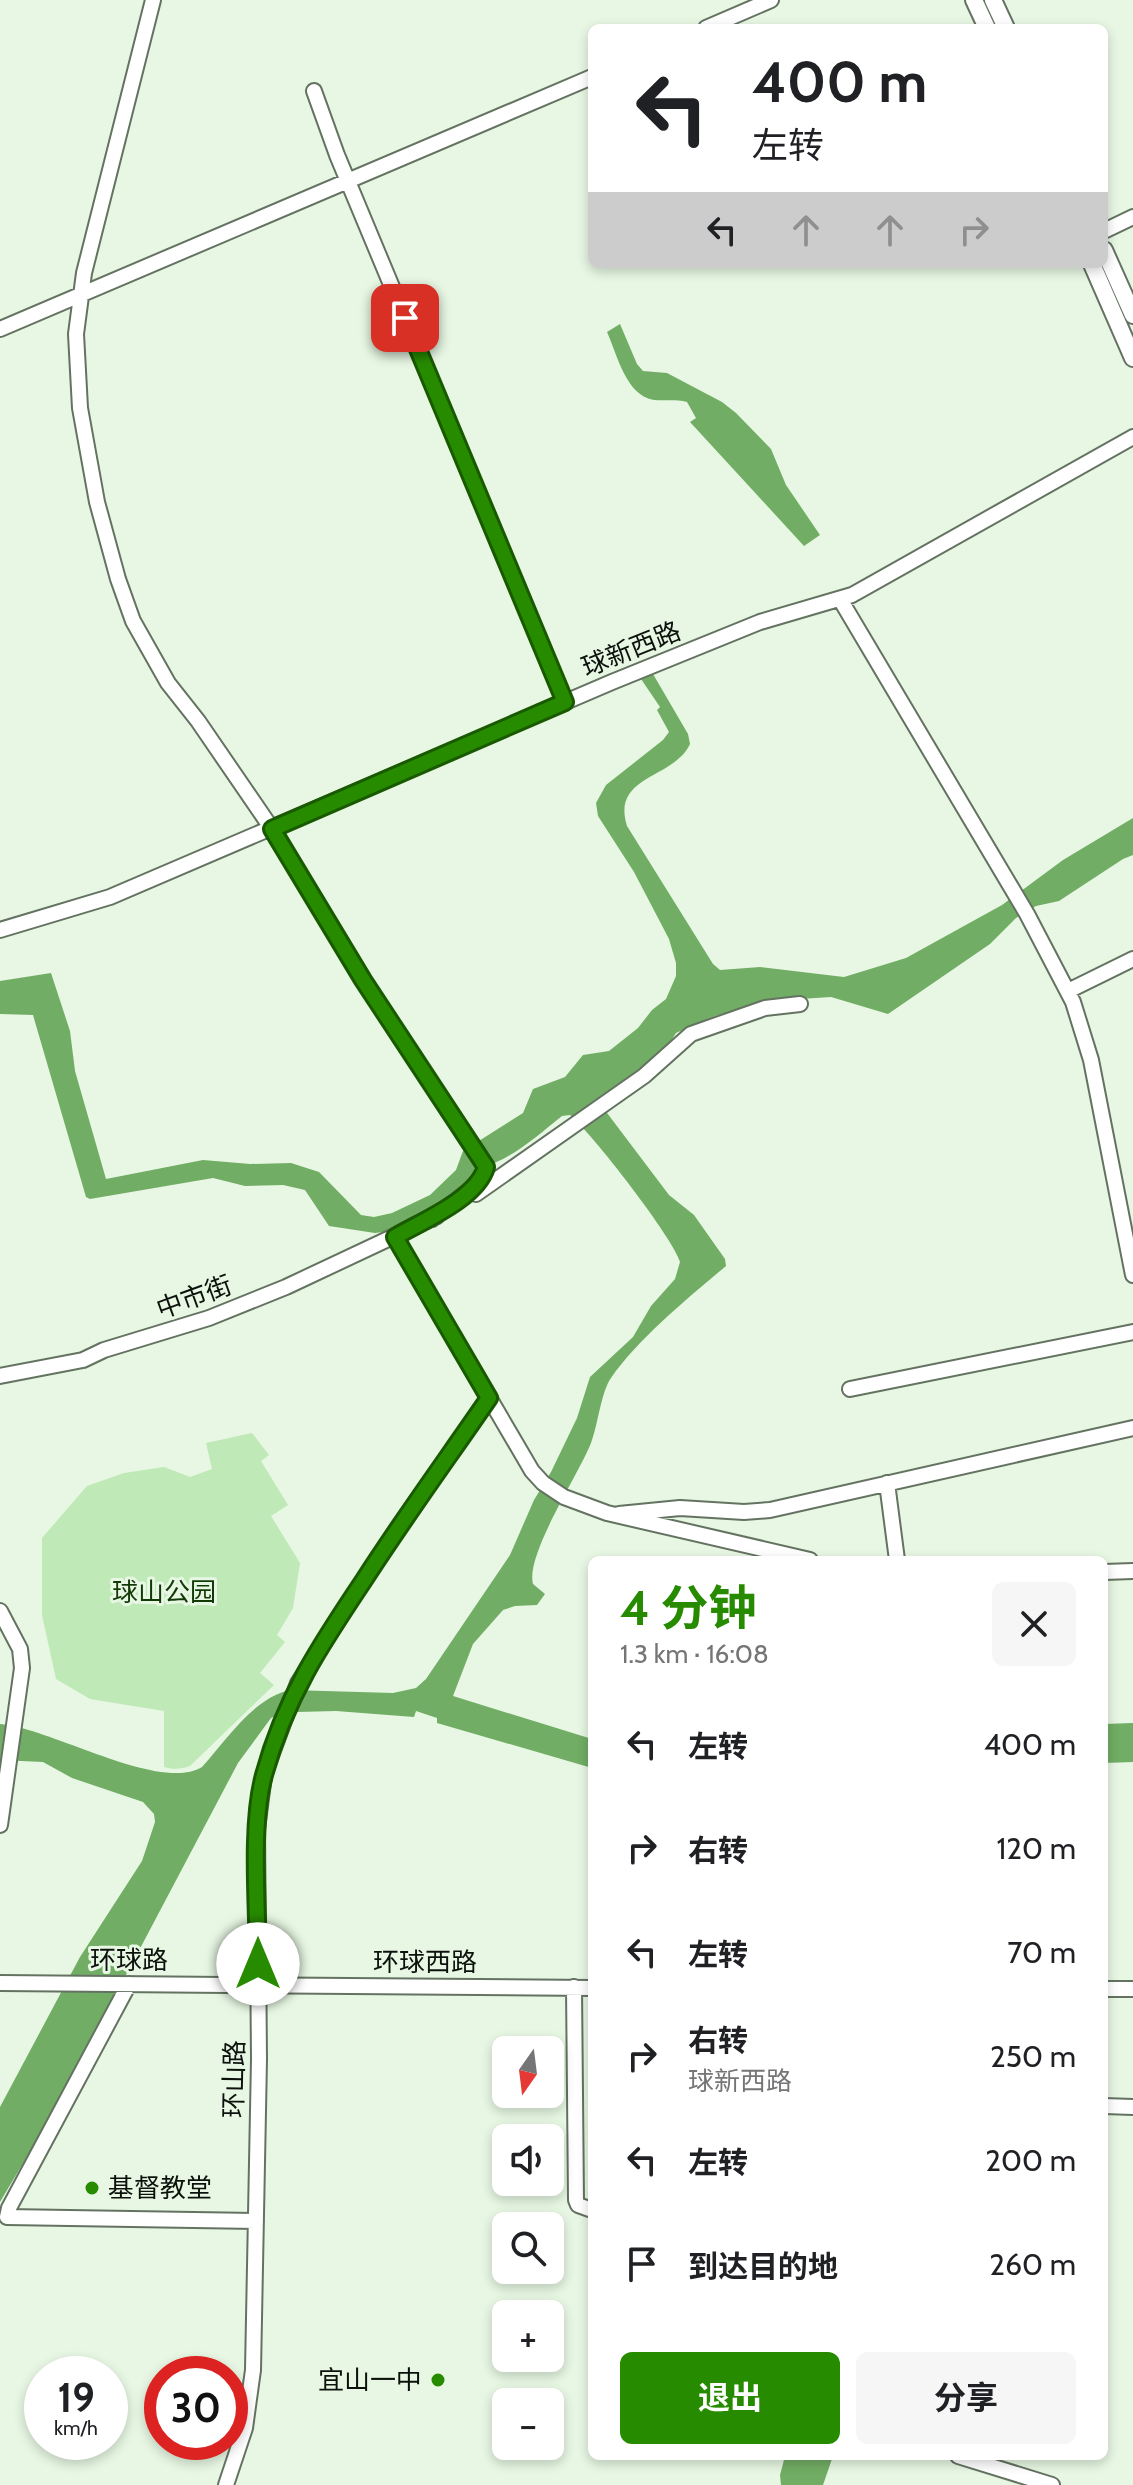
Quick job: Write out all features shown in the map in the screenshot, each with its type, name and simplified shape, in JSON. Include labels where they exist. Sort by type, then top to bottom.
[{"type":"main road","points":[[974,0],[985,24]]},
{"type":"main road","points":[[993,0],[1004,24]]},
{"type":"main road","points":[[1108,259],[1133,315]]},
{"type":"main road","points":[[1094,268],[1133,358]]},
{"type":"street","points":[[153,0],[80,295],[76,354],[85,441],[101,516],[125,600],[161,672],[272,829],[363,980],[486,1167],[479,1183],[432,1219]]},
{"type":"street","points":[[715,24],[771,0]]},
{"type":"street","points":[[0,329],[588,79]]},
{"type":"street","points":[[314,91],[348,181],[565,702]]},
{"type":"street","points":[[1108,229],[1133,217]]},
{"type":"street","name":"球新西路","points":[[0,930],[110,897],[760,622],[840,599],[1133,437]]},
{"type":"street","points":[[840,599],[1027,914],[1068,991],[1091,1060],[1133,1275]]},
{"type":"street","points":[[1068,991],[1133,959]]},
{"type":"street","points":[[432,1219],[453,1210],[644,1076],[684,1039],[700,1030],[765,1008],[800,1004]]},
{"type":"street","name":"中市街","points":[[0,1376],[83,1360],[104,1350],[176,1330],[286,1287],[432,1219]]},
{"type":"street","points":[[395,1237],[532,1471],[543,1483],[564,1497],[614,1515],[793,1556]]},
{"type":"street","points":[[850,1389],[1133,1332]]},
{"type":"street","name":"环山路","points":[[226,2485],[242,2442],[252,2390],[259,1809],[264,1775],[298,1683],[397,1529],[489,1398]]},
{"type":"street","points":[[614,1515],[680,1508],[761,1511],[1133,1428]]},
{"type":"street","points":[[887,1483],[896,1556]]},
{"type":"street","points":[[1108,1572],[1133,1571]]},
{"type":"street","points":[[0,1611],[22,1659],[15,1722],[5,1768],[0,1825]]},
{"type":"street","name":"环球路","points":[[0,1983],[258,1985]]},
{"type":"street","points":[[127,1984],[7,2217],[256,2221]]},
{"type":"street","name":"环球西路","points":[[258,1985],[588,1988]]},
{"type":"street","points":[[574,1987],[576,2200],[578,2205],[588,2209]]},
{"type":"street","points":[[1108,1989],[1133,1989]]},
{"type":"street","points":[[1108,2106],[1133,2107]]},
{"type":"street","points":[[969,2460],[1025,2481],[1052,2485]]},
{"type":"green space","name":"球山公园","points":[[252,1433],[269,1455],[261,1461],[288,1505],[271,1516],[300,1563],[293,1608],[277,1635],[285,1642],[260,1673],[274,1685],[190,1766],[177,1769],[164,1767],[164,1711],[90,1699],[56,1679],[42,1615],[42,1538],[87,1486],[124,1473],[164,1467],[190,1477],[212,1469],[206,1443]]},
{"type":"shaded area","points":[[620,324],[643,371],[667,373],[722,402],[771,449],[786,485],[820,535],[804,546],[690,422],[696,418],[687,402],[654,400],[636,391],[624,373],[607,332]]},
{"type":"shaded area","points":[[653,674],[688,734],[690,744],[682,755],[646,779],[628,797],[624,809],[627,826],[713,964],[720,970],[760,967],[844,977],[906,958],[1002,905],[1063,860],[1133,818],[1133,855],[1059,901],[1036,906],[1016,918],[990,944],[888,1014],[831,997],[769,1001],[715,1016],[676,1033],[664,1052],[630,1082],[598,1101],[669,1195],[694,1215],[725,1259],[726,1266],[649,1334],[611,1378],[591,1443],[537,1554],[533,1584],[545,1594],[537,1605],[503,1610],[473,1644],[453,1696],[588,1738],[588,1767],[437,1723],[437,1718],[416,1711],[414,1717],[336,1711],[297,1712],[271,1718],[238,1763],[116,1994],[89,2052],[0,2202],[0,2107],[80,1957],[142,1861],[155,1822],[154,1814],[143,1802],[72,1778],[43,1762],[0,1760],[0,1724],[22,1728],[133,1766],[183,1773],[202,1767],[252,1711],[290,1690],[393,1693],[416,1688],[426,1679],[510,1555],[534,1500],[577,1418],[590,1377],[633,1337],[651,1306],[675,1279],[680,1262],[631,1186],[570,1115],[562,1116],[514,1153],[481,1168],[471,1184],[437,1208],[392,1231],[375,1233],[329,1226],[305,1190],[283,1185],[245,1186],[213,1178],[90,1199],[86,1197],[33,1015],[0,1014],[0,981],[51,973],[70,1031],[75,1071],[106,1179],[203,1160],[291,1163],[319,1172],[361,1215],[374,1217],[392,1213],[430,1195],[456,1170],[463,1151],[523,1113],[533,1089],[565,1077],[583,1055],[609,1051],[638,1028],[652,1010],[666,999],[676,976],[676,963],[669,939],[634,872],[598,816],[596,803],[606,785],[669,732],[657,710],[660,707],[641,679]]},
{"type":"shaded area","points":[[1133,1723],[1133,1762],[1108,1763],[1108,1724]]},
{"type":"shaded area","points":[[784,2460],[832,2460],[823,2485],[781,2485]]},
{"type":"place","name":"基督教堂","points":[[92,2188]]},
{"type":"place","name":"宜山一中","points":[[438,2380]]},
{"type":"route","points":[[258,1964],[259,1809],[264,1775],[298,1683],[397,1529],[489,1398],[395,1237],[432,1219],[479,1183],[486,1167],[363,980],[272,829],[565,702],[405,318]]}]
